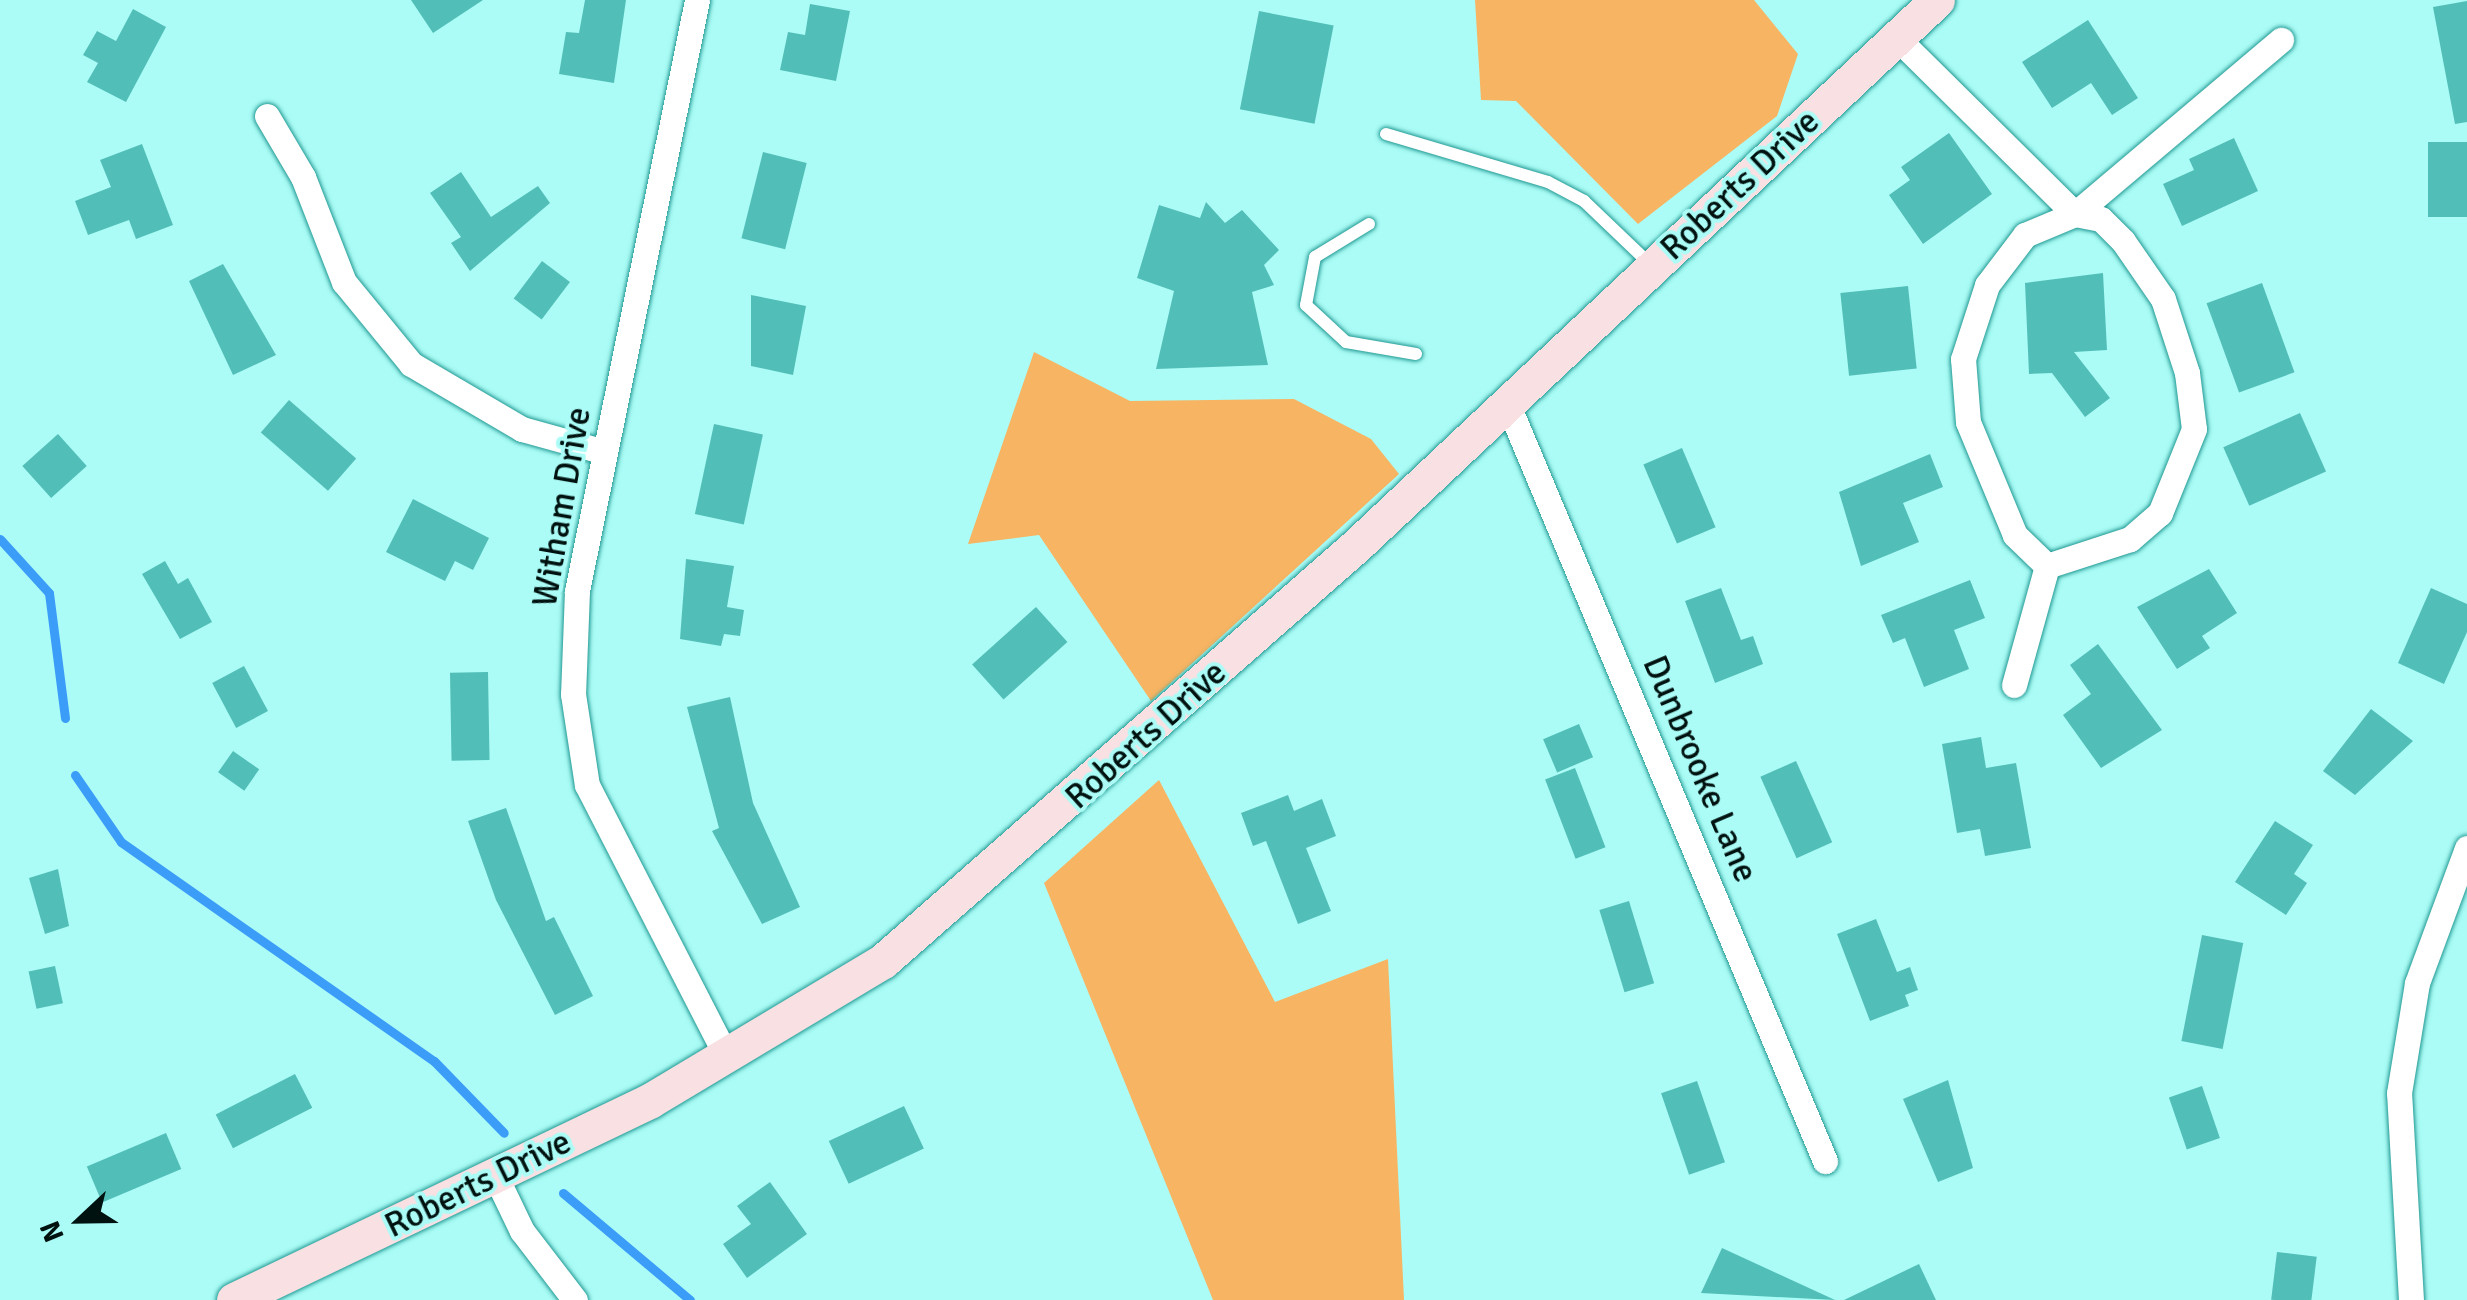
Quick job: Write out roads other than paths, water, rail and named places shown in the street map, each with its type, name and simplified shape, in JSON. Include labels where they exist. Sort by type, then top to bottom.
[{"type":"street","name":"Witham Drive","points":[[697,0],[577,591],[577,739],[587,785],[728,1059]]},
{"type":"street","name":"Roberts Drive","points":[[234,1300],[496,1177],[728,1059],[799,1019],[974,890],[1508,405],[1937,0]]},
{"type":"street","points":[[1896,37],[2075,214],[2101,219],[2162,299],[2194,429],[2160,513],[2130,539],[2047,566]]},
{"type":"street","points":[[2047,566],[2015,535],[1968,422],[1963,359],[1996,273],[2025,236],[2075,214],[2281,40]]},
{"type":"street","points":[[267,116],[304,177],[344,282],[411,364],[522,429],[606,452]]},
{"type":"street","name":"Dunbrooke Lane","points":[[1508,405],[1824,1161]]},
{"type":"street","points":[[2014,685],[2047,566]]},
{"type":"street","points":[[2411,1300],[2400,1093],[2417,983],[2467,848]]},
{"type":"street","points":[[496,1177],[522,1232],[575,1300]]},
{"type":"lane","points":[[1386,134],[1548,182],[1584,201],[1653,268]]},
{"type":"lane","points":[[1369,224],[1315,257],[1306,304],[1346,342],[1416,354]]},
{"type":"waterway","points":[[0,539],[49,593],[65,718]]},
{"type":"waterway","points":[[75,775],[121,842],[434,1061],[504,1133]]},
{"type":"waterway","points":[[563,1193],[690,1300]]}]
